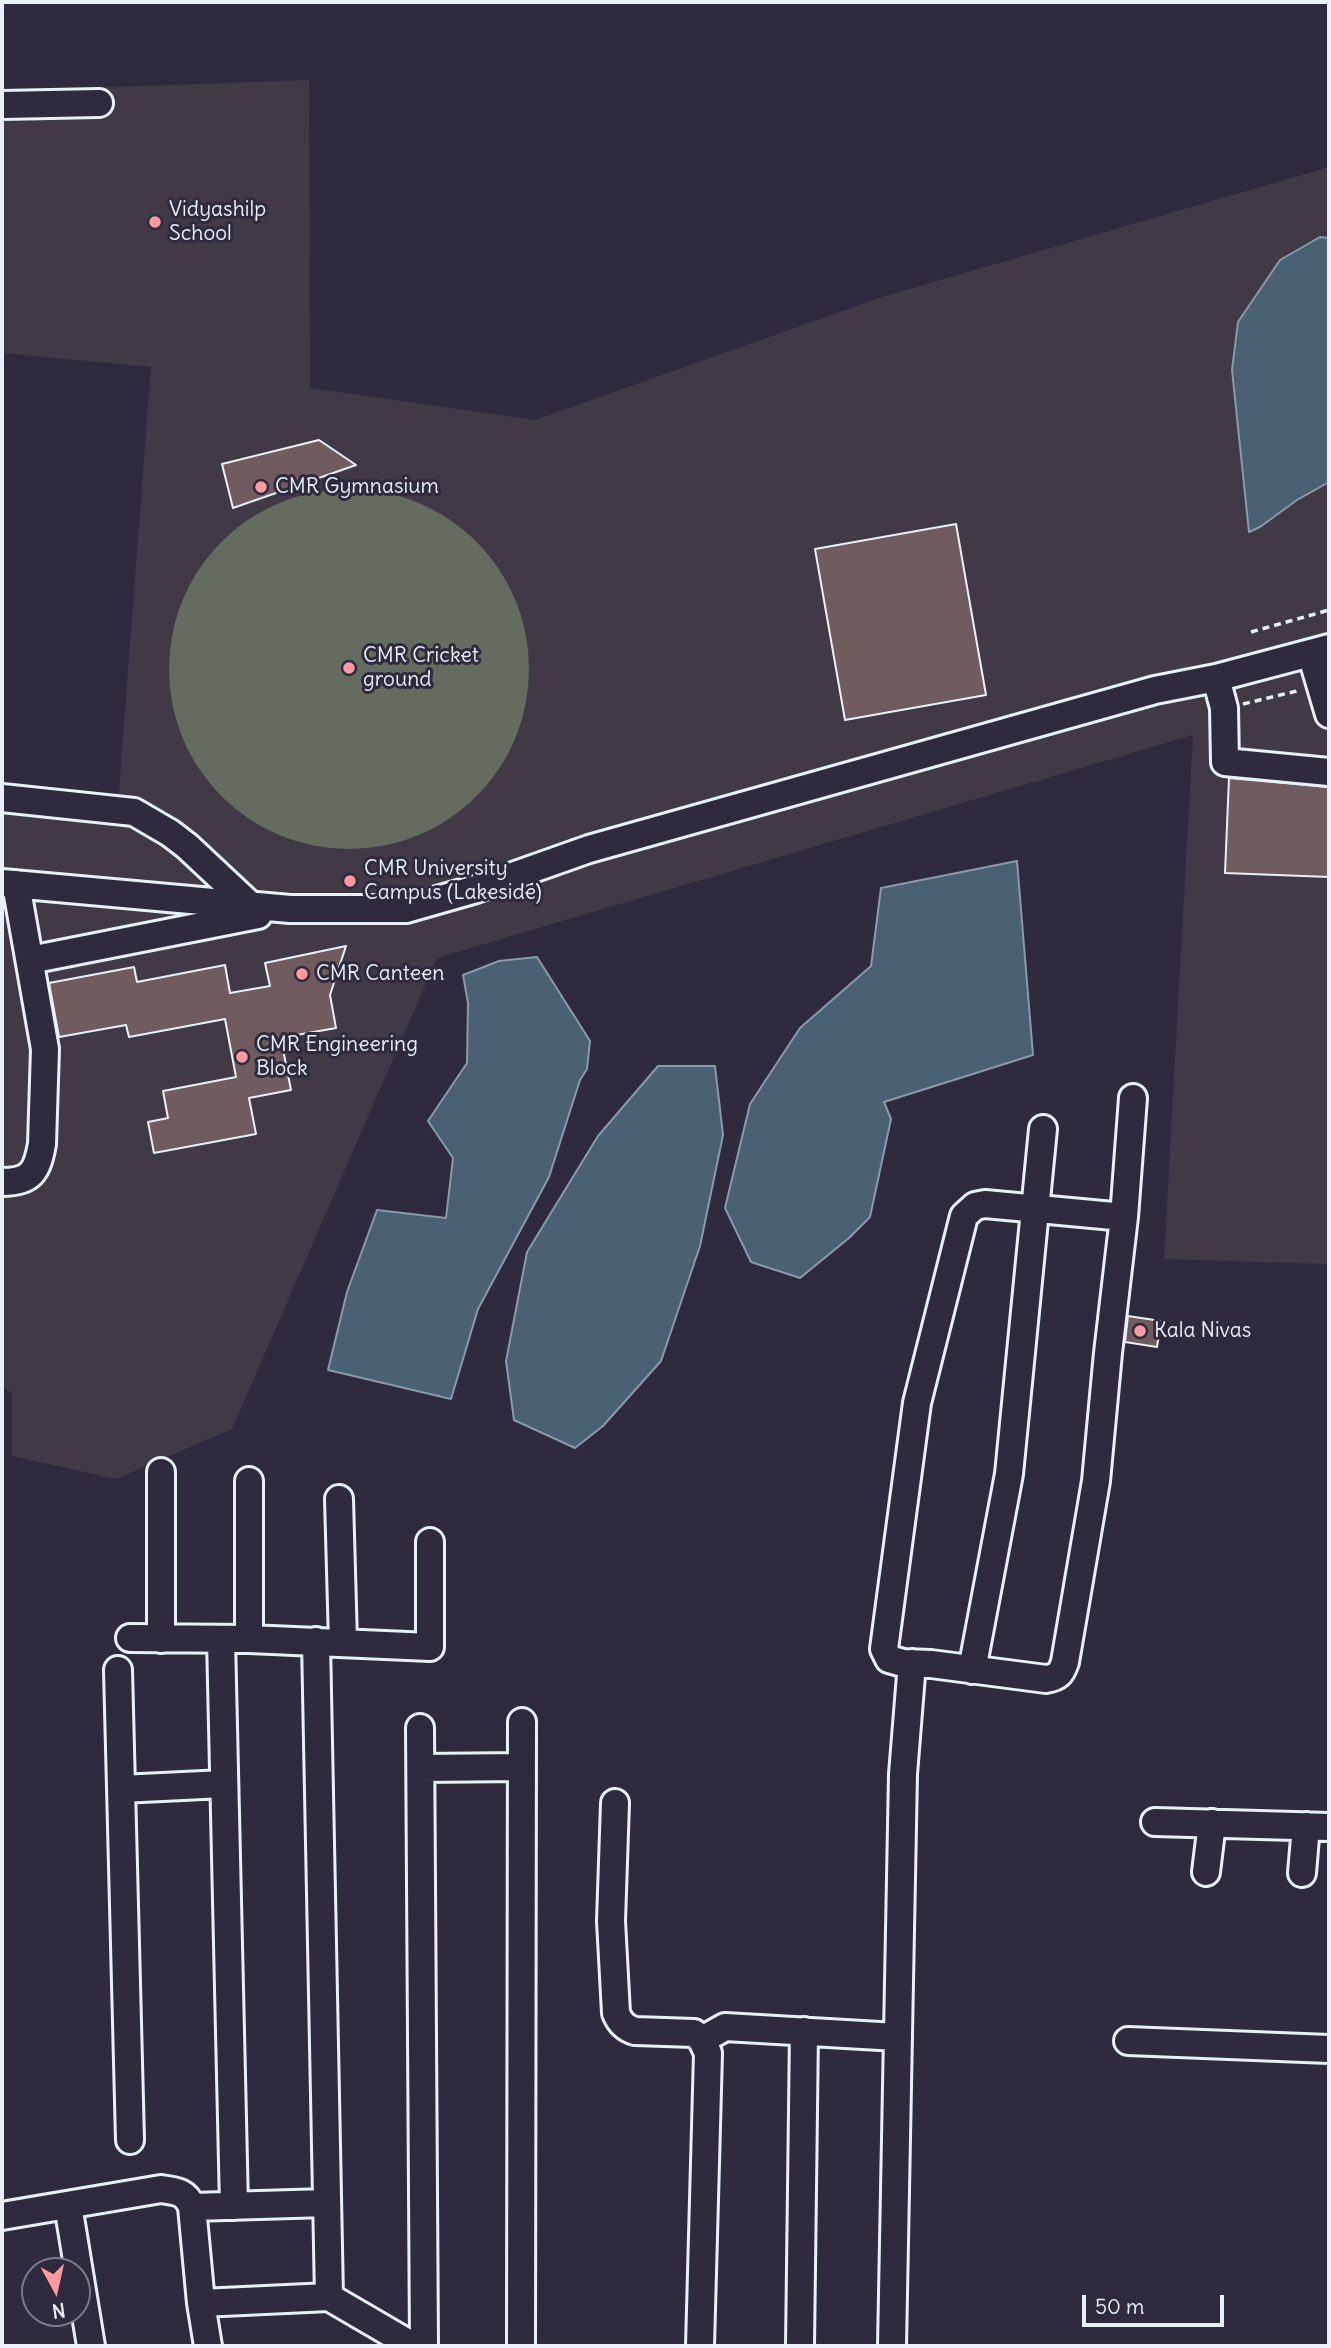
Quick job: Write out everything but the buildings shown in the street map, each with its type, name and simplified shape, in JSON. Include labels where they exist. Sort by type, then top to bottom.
[{"type":"street","points":[[2,105],[99,103]]},
{"type":"street","points":[[2,1182],[20,1182],[32,1173],[39,1158],[42,1144],[45,1049],[30,960],[9,883],[290,909],[387,910],[433,903],[589,849],[1155,690],[1216,678],[1320,651],[1320,685],[1329,714]]},
{"type":"street","points":[[1216,678],[1224,708],[1224,758],[1227,763],[1329,772]]},
{"type":"street","points":[[2,798],[134,813],[187,846],[250,905]]},
{"type":"street","points":[[30,960],[290,909]]},
{"type":"street","points":[[1124,1217],[985,1204],[975,1206],[964,1216],[918,1403],[884,1649],[889,1659],[903,1663],[1046,1679],[1056,1678],[1061,1672],[1065,1662],[1096,1481],[1124,1217],[1133,1098]]},
{"type":"street","points":[[972,1670],[1009,1474],[1043,1129]]},
{"type":"street","points":[[160,1639],[161,1472]]},
{"type":"street","points":[[249,1481],[249,1639]]},
{"type":"street","points":[[340,1499],[343,1642]]},
{"type":"street","points":[[130,1638],[249,1639],[430,1647],[430,1542]]},
{"type":"street","points":[[221,1639],[234,2206]]},
{"type":"street","points":[[316,1642],[328,2297]]},
{"type":"street","points":[[892,2346],[903,1774],[912,1663]]},
{"type":"street","points":[[118,1670],[130,2140]]},
{"type":"street","points":[[521,2346],[522,1722]]},
{"type":"street","points":[[421,1728],[424,2346]]},
{"type":"street","points":[[421,1768],[521,1767]]},
{"type":"street","points":[[121,1789],[224,1784]]},
{"type":"street","points":[[615,1803],[611,1921],[617,2013],[627,2028],[646,2032],[694,2034],[702,2040],[708,2053],[700,2346]]},
{"type":"street","points":[[1154,1822],[1317,1826],[1302,1873]]},
{"type":"street","points":[[1206,1872],[1212,1824]]},
{"type":"street","points":[[702,2040],[725,2027],[897,2037]]},
{"type":"street","points":[[800,2346],[804,2031]]},
{"type":"street","points":[[1128,2041],[1329,2049]]},
{"type":"street","points":[[2,2216],[161,2189],[180,2192],[192,2207],[208,2346]]},
{"type":"street","points":[[192,2207],[327,2203]]},
{"type":"street","points":[[68,2205],[91,2346]]},
{"type":"street","points":[[201,2303],[328,2297],[413,2346]]},
{"type":"path","points":[[1251,632],[1329,610]]},
{"type":"path","points":[[1224,708],[1320,685]]},
{"type":"shaded area","name":"CMR University Campus (Lakeside)","points":[[309,80],[310,388],[535,420],[882,297],[1329,167],[1329,1264],[1164,1259],[1193,735],[437,958],[232,1429],[116,1479],[12,1456],[12,1394],[2,1386],[2,790],[118,803],[151,367],[2,353],[2,91]]},
{"type":"green space","name":"CMR Cricket ground","points":[[349,489],[384,492],[418,502],[449,519],[476,542],[499,569],[516,600],[526,634],[529,669],[526,704],[516,738],[499,769],[476,796],[449,819],[418,836],[384,846],[349,849],[314,846],[280,836],[249,819],[222,796],[199,769],[182,738],[172,704],[169,669],[172,634],[182,600],[199,569],[222,542],[249,519],[280,502],[314,492]]},
{"type":"water","points":[[1320,237],[1329,238],[1329,482],[1249,532],[1232,370],[1238,322],[1280,260]]},
{"type":"water","points":[[1017,861],[1033,1055],[884,1102],[891,1119],[870,1217],[800,1278],[751,1262],[725,1208],[750,1104],[800,1028],[871,966],[881,888]]},
{"type":"water","points":[[537,957],[590,1041],[587,1069],[580,1080],[549,1177],[478,1309],[451,1399],[328,1370],[347,1292],[377,1210],[446,1218],[453,1158],[428,1121],[467,1063],[468,1003],[463,975],[499,961]]},
{"type":"water","points":[[658,1066],[715,1066],[723,1135],[700,1246],[661,1361],[603,1426],[575,1448],[514,1420],[506,1361],[527,1252],[598,1136]]},
{"type":"place","name":"Vidyashilp School","points":[[155,222]]},
{"type":"place","name":"CMR Gymnasium","points":[[261,487]]},
{"type":"place","name":"CMR Cricket ground","points":[[349,668]]},
{"type":"place","name":"CMR University Campus (Lakeside)","points":[[350,881]]},
{"type":"place","name":"CMR Canteen","points":[[302,974]]},
{"type":"place","name":"CMR Engineering Block","points":[[242,1057]]},
{"type":"place","name":"Kala Nivas","points":[[1140,1331]]}]
